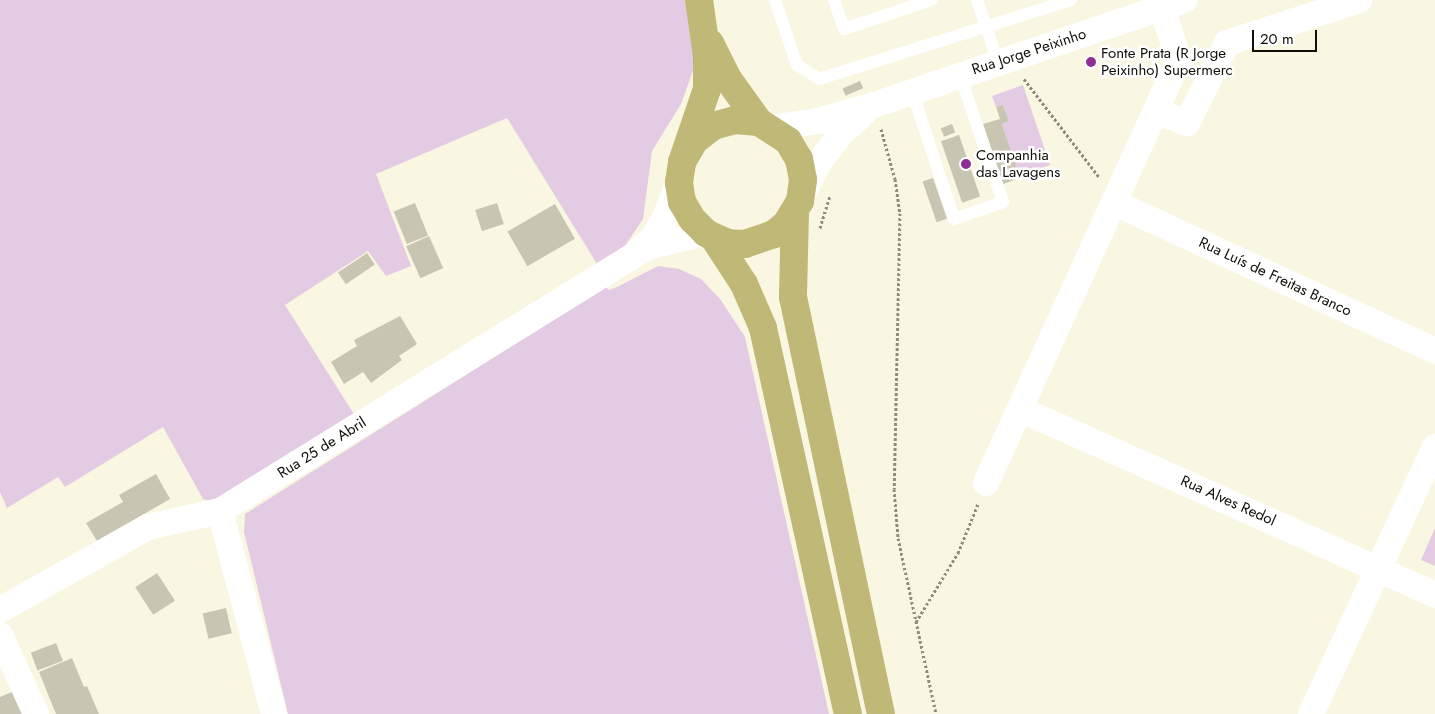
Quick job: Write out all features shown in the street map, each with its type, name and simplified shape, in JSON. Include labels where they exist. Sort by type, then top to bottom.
[{"type":"main road","points":[[701,13],[716,59],[765,125],[788,141],[799,159],[803,180],[797,207],[793,297],[881,714]]},
{"type":"main road","points":[[701,13],[707,89],[681,172],[682,202],[692,219],[710,235],[744,284],[763,328],[848,714]]},
{"type":"main road","points":[[681,172],[694,141],[712,126],[735,120],[765,125]]},
{"type":"main road","points":[[710,235],[728,243],[760,241],[774,234],[797,207]]},
{"type":"street","points":[[1158,112],[1187,123],[1226,43],[1359,0]]},
{"type":"street","points":[[986,482],[1158,112],[1179,60],[1173,4]]},
{"type":"street","name":"Rua Jorge Peixinho","points":[[765,125],[877,114],[912,91],[1173,4]]},
{"type":"street","points":[[797,207],[818,164],[834,142],[877,114]]},
{"type":"street","points":[[631,257],[651,240],[664,220],[681,172]]},
{"type":"street","name":"Rua Luís de Freitas Branco","points":[[1115,203],[1435,351]]},
{"type":"street","points":[[631,257],[650,246],[710,235]]},
{"type":"street","name":"Rua 25 de Abril","points":[[0,610],[148,527],[220,511],[631,257]]},
{"type":"street","name":"Rua Alves Redol","points":[[1020,410],[1435,595]]},
{"type":"street","points":[[1311,714],[1435,447]]},
{"type":"street","points":[[220,511],[274,714]]},
{"type":"street","points":[[0,635],[36,714]]},
{"type":"lane","points":[[775,0],[797,65],[819,80],[985,29],[1071,0]]},
{"type":"lane","points":[[834,0],[844,29],[931,0]]},
{"type":"lane","points":[[976,0],[998,62]]},
{"type":"lane","points":[[912,91],[954,219],[1003,202],[960,75]]},
{"type":"path","points":[[998,62],[1025,79],[1086,156],[1115,203]]},
{"type":"path","points":[[877,114],[895,179],[900,213],[894,489],[898,538],[936,714]]},
{"type":"path","points":[[819,230],[829,207],[832,188]]},
{"type":"path","points":[[916,623],[958,553],[986,482]]},
{"type":"shaded area","points":[[0,0],[685,0],[693,38],[694,68],[681,104],[652,151],[643,219],[625,246],[597,264],[507,118],[376,174],[411,266],[386,276],[368,251],[285,305],[357,419],[223,504],[203,499],[163,427],[65,487],[58,477],[7,508],[0,492]]},
{"type":"shaded area","points":[[1023,85],[1050,165],[1019,176],[1002,124],[1009,121],[1003,105],[996,107],[992,96]]},
{"type":"shaded area","points":[[658,266],[679,269],[701,279],[720,299],[745,337],[829,714],[288,714],[244,532],[245,514],[606,287],[609,290],[617,287]]},
{"type":"shaded area","points":[[1435,528],[1435,566],[1421,560]]},
{"type":"building","points":[[860,81],[863,88],[846,96],[843,88]]},
{"type":"building","points":[[1003,105],[1009,121],[1002,124],[1020,178],[1003,184],[983,124],[1000,119],[996,107]]},
{"type":"building","points":[[952,124],[955,132],[944,137],[941,128]]},
{"type":"building","points":[[959,135],[980,196],[962,203],[941,141]]},
{"type":"building","points":[[933,178],[947,219],[937,222],[923,182]]},
{"type":"building","points":[[415,203],[428,235],[407,244],[394,212]]},
{"type":"building","points":[[497,203],[504,224],[482,231],[475,210]]},
{"type":"building","points":[[555,204],[575,239],[527,266],[507,232]]},
{"type":"building","points":[[429,236],[443,268],[420,278],[406,246]]},
{"type":"building","points":[[367,253],[375,265],[346,284],[338,273]]},
{"type":"building","points":[[400,316],[417,344],[399,356],[402,360],[371,383],[363,372],[344,384],[331,362],[357,346],[354,340]]},
{"type":"building","points":[[156,474],[170,499],[97,541],[86,523],[123,502],[119,495]]},
{"type":"building","points":[[157,573],[175,601],[153,615],[135,587]]},
{"type":"building","points":[[226,608],[232,633],[208,639],[203,613]]},
{"type":"building","points":[[56,643],[63,661],[38,670],[31,653]]},
{"type":"building","points":[[72,658],[84,687],[87,686],[99,714],[56,714],[39,672]]},
{"type":"building","points":[[12,692],[22,714],[0,714],[0,697]]},
{"type":"place","name":"Fonte Prata (R Jorge Peixinho) Supermerc","points":[[1091,62]]},
{"type":"place","name":"Companhia das Lavagens","points":[[966,164]]}]
